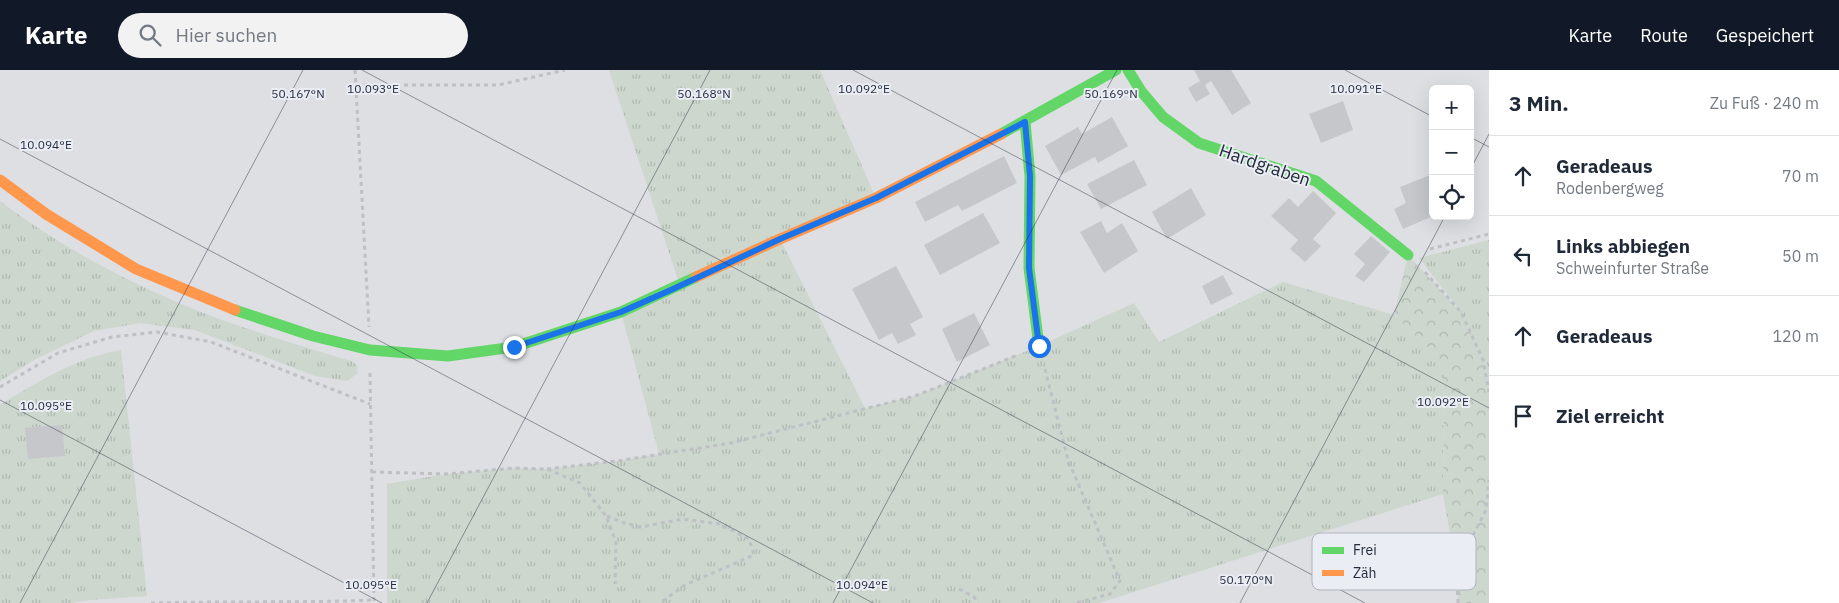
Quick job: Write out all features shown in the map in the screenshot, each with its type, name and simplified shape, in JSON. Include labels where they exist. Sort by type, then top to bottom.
[{"type":"main road","points":[[0,180],[46,214],[136,269],[218,304],[313,336],[370,350],[448,356],[514,347],[621,312],[780,239],[876,198],[1025,122],[1116,70]]},
{"type":"main road","name":"Hardgraben","points":[[1128,70],[1141,91],[1163,117],[1199,143],[1316,181],[1408,255]]},
{"type":"main road","points":[[1025,122],[1030,176],[1029,268],[1039,346]]},
{"type":"path","points":[[151,603],[221,601],[374,602],[370,350],[356,70]]},
{"type":"path","points":[[356,85],[498,85],[565,70]]},
{"type":"path","points":[[1489,234],[1408,255],[1461,312],[1484,360],[1489,392]]},
{"type":"path","points":[[0,387],[58,354],[112,337],[157,332],[211,342],[370,404]]},
{"type":"path","points":[[372,472],[446,474],[514,468],[546,469],[617,461],[741,440],[916,396],[1039,346],[1068,460],[1120,581],[1110,594],[1076,603]]},
{"type":"path","points":[[546,469],[580,483],[606,516],[616,542],[615,584]]},
{"type":"path","points":[[1474,533],[1486,510],[1489,480]]},
{"type":"path","points":[[606,516],[624,523],[641,526],[683,519],[720,524],[749,539],[754,555],[685,585],[660,603]]},
{"type":"path","points":[[959,589],[974,597],[978,603]]},
{"type":"path","points":[[1457,590],[1458,603]]},
{"type":"green space","points":[[609,70],[820,70],[876,198],[780,239],[865,408],[915,396],[1039,346],[1134,303],[1159,342],[1283,282],[1394,315],[1444,363],[1443,494],[1320,533],[1312,533],[1312,536],[1099,603],[387,603],[387,484],[446,474],[514,468],[547,469],[659,454],[621,312],[680,286]]},
{"type":"green space","points":[[0,201],[70,248],[119,275],[196,310],[273,337],[351,361],[357,365],[358,373],[347,381],[315,376],[195,330],[140,323],[94,331],[36,359],[0,381]]},
{"type":"green space","points":[[1489,240],[1489,392],[1483,360],[1461,312],[1419,258]]},
{"type":"green space","points":[[1408,255],[1461,312],[1483,360],[1489,392],[1489,603],[1458,603],[1457,590],[1476,590],[1476,533],[1450,533],[1443,494],[1444,363],[1394,315]]},
{"type":"green space","points":[[121,350],[147,596],[71,603],[0,603],[0,405],[43,379],[74,364],[105,353]]},
{"type":"building","points":[[1194,70],[1231,70],[1251,103],[1232,115],[1211,81],[1205,85],[1210,94],[1196,102],[1188,88],[1200,81]]},
{"type":"building","points":[[1343,101],[1353,130],[1321,143],[1309,114]]},
{"type":"building","points":[[1112,117],[1128,146],[1098,163],[1095,157],[1061,175],[1045,146],[1078,127],[1082,134]]},
{"type":"building","points":[[1004,156],[1017,183],[962,211],[958,205],[925,222],[915,202]]},
{"type":"building","points":[[1134,160],[1147,185],[1101,209],[1087,184]]},
{"type":"building","points":[[1429,176],[1429,218],[1403,229],[1394,209],[1406,203],[1400,187]]},
{"type":"building","points":[[1191,188],[1206,215],[1167,239],[1152,212]]},
{"type":"building","points":[[1313,191],[1336,213],[1313,239],[1321,246],[1305,262],[1290,249],[1298,240],[1271,216],[1289,198],[1298,207]]},
{"type":"building","points":[[983,213],[1000,243],[940,275],[924,245]]},
{"type":"building","points":[[1101,221],[1107,233],[1122,223],[1138,251],[1104,273],[1080,232]]},
{"type":"building","points":[[1371,236],[1390,252],[1364,282],[1355,276],[1365,264],[1354,254]]},
{"type":"building","points":[[896,266],[923,317],[910,324],[916,335],[898,344],[892,333],[879,340],[852,289]]},
{"type":"building","points":[[1223,275],[1233,294],[1211,305],[1202,286]]},
{"type":"building","points":[[974,313],[990,345],[957,362],[942,329]]},
{"type":"building","points":[[62,425],[65,456],[28,459],[25,428]]},
{"type":"traffic: fast","points":[[1001,134],[1116,70]]},
{"type":"traffic: fast","points":[[1128,70],[1141,91],[1163,117],[1199,143],[1316,181],[1408,255]]},
{"type":"traffic: fast","points":[[1025,122],[1030,176],[1029,268],[1039,346]]},
{"type":"traffic: fast","points":[[235,310],[313,336],[370,350],[448,356],[514,347],[621,312],[696,277]]},
{"type":"traffic: slow","points":[[696,277],[876,198],[1001,134]]},
{"type":"traffic: slow","points":[[0,180],[46,214],[136,269],[235,310]]},
{"type":"route","points":[[514,347],[621,312],[780,239],[876,198],[1025,122],[1030,176],[1029,268],[1039,346]]}]
